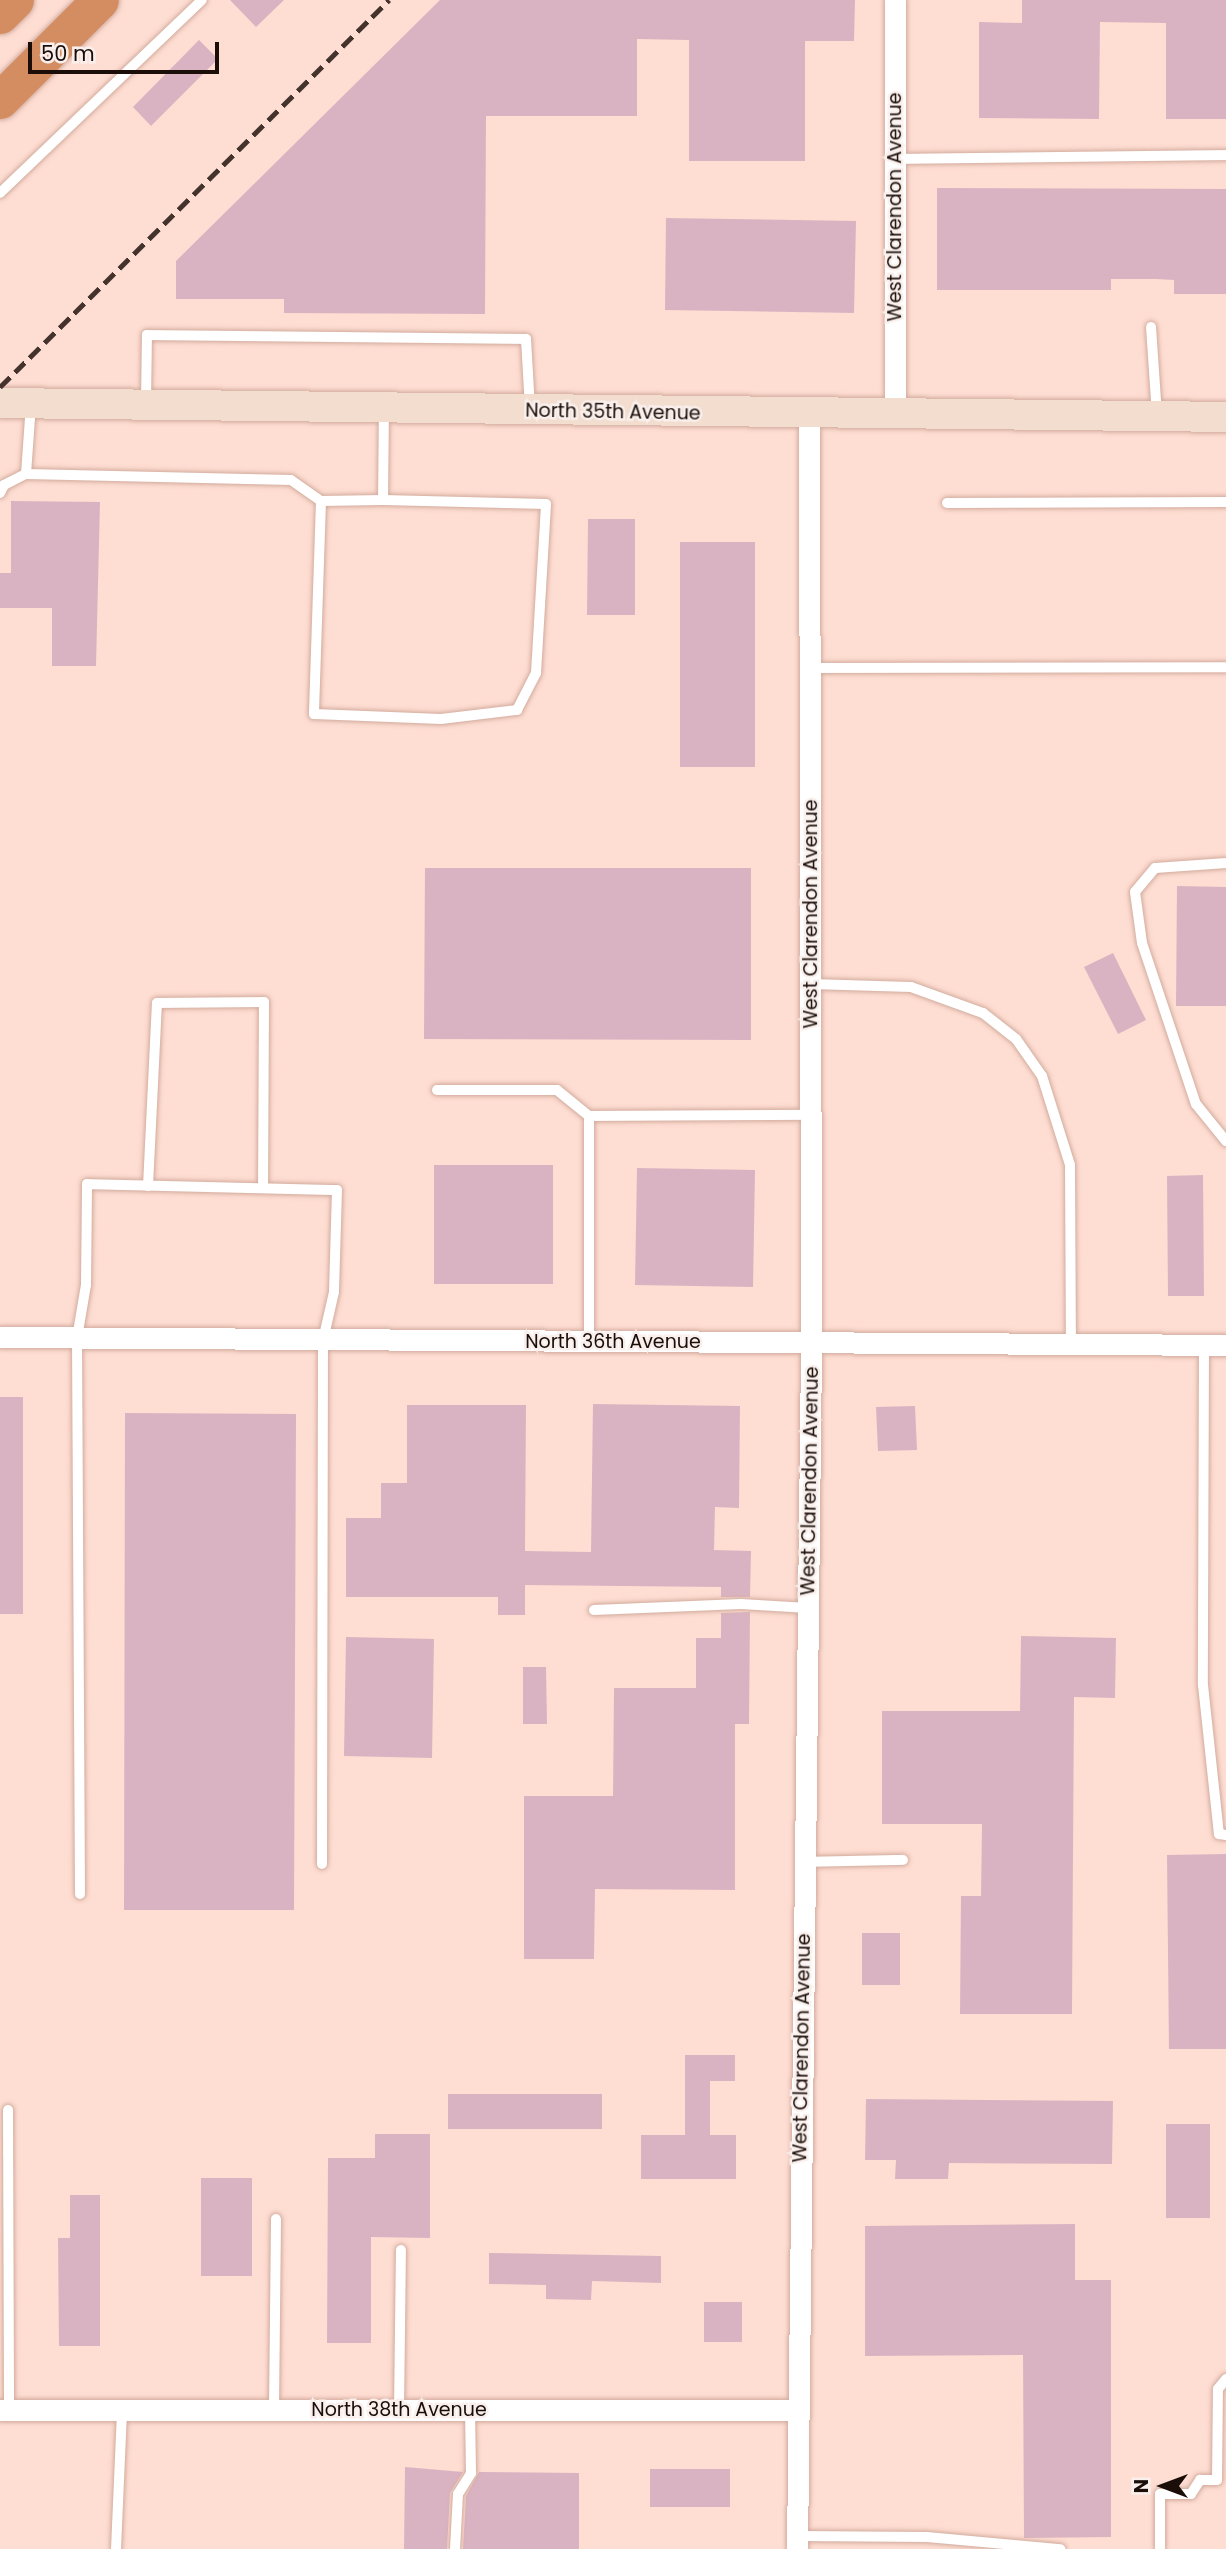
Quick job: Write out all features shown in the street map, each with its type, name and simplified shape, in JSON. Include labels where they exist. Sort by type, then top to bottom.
[{"type":"highway","points":[[0,15],[15,0]]},
{"type":"highway","points":[[0,100],[100,0]]},
{"type":"main road","name":"North 35th Avenue","points":[[0,403],[384,410],[1226,417]]},
{"type":"street","name":"West Clarendon Avenue","points":[[895,0],[895,415]]},
{"type":"street","name":"West Clarendon Avenue","points":[[797,2542],[811,1344],[808,414]]},
{"type":"street","name":"North 36th Avenue","points":[[0,1337],[1226,1345]]},
{"type":"street","name":"North 38th Avenue","points":[[5,2410],[798,2410]]},
{"type":"lane","points":[[0,194],[202,0]]},
{"type":"lane","points":[[895,159],[1226,155]]},
{"type":"lane","points":[[1151,327],[1157,416]]},
{"type":"lane","points":[[146,406],[147,335],[526,340],[530,411]]},
{"type":"lane","points":[[26,474],[31,404]]},
{"type":"lane","points":[[383,500],[384,410]]},
{"type":"lane","points":[[0,493],[4,485],[26,474],[291,480],[321,501],[545,504],[536,673],[517,710],[441,719],[314,714],[321,501]]},
{"type":"lane","points":[[947,503],[1226,502]]},
{"type":"lane","points":[[810,668],[1226,667]]},
{"type":"lane","points":[[1226,863],[1155,868],[1135,892],[1142,943],[1196,1104],[1226,1141]]},
{"type":"lane","points":[[811,984],[911,987],[983,1013],[1016,1039],[1042,1076],[1070,1165],[1071,1344]]},
{"type":"lane","points":[[148,1185],[157,1003],[264,1002],[264,1188]]},
{"type":"lane","points":[[437,1090],[557,1090],[589,1116],[811,1115]]},
{"type":"lane","points":[[589,1116],[589,1342]]},
{"type":"lane","points":[[80,1894],[77,1338],[86,1285],[87,1184],[337,1190],[334,1292],[323,1340],[322,1864]]},
{"type":"lane","points":[[1204,1345],[1203,1685],[1219,1834],[1226,1835]]},
{"type":"lane","points":[[594,1610],[741,1604],[808,1608]]},
{"type":"lane","points":[[805,1862],[903,1860]]},
{"type":"lane","points":[[5,2410],[8,2110]]},
{"type":"lane","points":[[274,2410],[276,2219]]},
{"type":"lane","points":[[399,2410],[401,2250]]},
{"type":"lane","points":[[1160,2549],[1160,2494],[1191,2494],[1200,2480],[1217,2480],[1218,2389],[1226,2379]]},
{"type":"lane","points":[[116,2549],[122,2410]]},
{"type":"lane","points":[[455,2549],[458,2494],[471,2473],[470,2410]]},
{"type":"lane","points":[[797,2542],[927,2537],[1060,2549]]},
{"type":"building","points":[[230,0],[284,0],[256,27]]},
{"type":"building","points":[[440,0],[855,0],[854,41],[805,41],[805,161],[689,161],[689,40],[637,39],[637,116],[486,116],[485,314],[284,313],[284,299],[176,299],[176,261]]},
{"type":"building","points":[[1022,0],[1226,0],[1226,119],[1166,119],[1166,23],[1100,22],[1099,119],[979,118],[979,22],[1022,23]]},
{"type":"building","points":[[199,40],[218,59],[151,126],[133,107]]},
{"type":"building","points":[[937,188],[1226,189],[1226,294],[1174,294],[1174,280],[1156,279],[1111,279],[1111,290],[937,290]]},
{"type":"building","points":[[666,218],[856,221],[854,313],[665,310]]},
{"type":"building","points":[[11,501],[100,502],[96,666],[52,666],[52,608],[0,608],[0,573],[11,573]]},
{"type":"building","points":[[588,519],[635,519],[635,615],[587,615]]},
{"type":"building","points":[[680,542],[755,542],[755,767],[680,767]]},
{"type":"building","points":[[425,868],[751,868],[751,1040],[424,1039]]},
{"type":"building","points":[[1177,886],[1226,887],[1226,1006],[1176,1006]]},
{"type":"building","points":[[1113,953],[1146,1020],[1118,1034],[1084,967]]},
{"type":"building","points":[[434,1165],[553,1165],[553,1284],[434,1284]]},
{"type":"building","points":[[637,1168],[755,1170],[753,1287],[635,1285]]},
{"type":"building","points":[[1203,1175],[1204,1296],[1168,1296],[1167,1176]]},
{"type":"building","points":[[0,1397],[23,1397],[23,1614],[0,1614]]},
{"type":"building","points":[[593,1404],[740,1406],[739,1508],[715,1507],[714,1550],[751,1551],[750,1597],[721,1597],[721,1587],[525,1585],[525,1615],[498,1615],[498,1597],[346,1597],[346,1518],[381,1518],[381,1483],[407,1483],[407,1405],[526,1405],[525,1551],[591,1552]]},
{"type":"building","points":[[915,1406],[917,1450],[878,1451],[876,1407]]},
{"type":"building","points":[[125,1413],[296,1414],[294,1910],[124,1910]]},
{"type":"building","points":[[750,1612],[749,1724],[735,1724],[735,1890],[595,1889],[594,1959],[524,1959],[524,1796],[613,1796],[614,1688],[696,1688],[696,1638],[721,1638],[721,1613]]},
{"type":"building","points":[[1021,1636],[1116,1638],[1115,1698],[1074,1697],[1072,2014],[960,2014],[961,1896],[981,1896],[982,1824],[882,1824],[882,1711],[1020,1711]]},
{"type":"building","points":[[346,1637],[434,1639],[432,1758],[344,1756]]},
{"type":"building","points":[[523,1667],[546,1667],[547,1724],[523,1724]]},
{"type":"building","points":[[1226,1854],[1226,2049],[1169,2049],[1167,1855]]},
{"type":"building","points":[[862,1933],[900,1933],[900,1985],[862,1985]]},
{"type":"building","points":[[685,2055],[735,2055],[735,2081],[710,2081],[710,2135],[736,2135],[736,2179],[641,2179],[641,2135],[685,2135]]},
{"type":"building","points":[[448,2094],[602,2094],[602,2129],[448,2129]]},
{"type":"building","points":[[866,2099],[1113,2101],[1112,2164],[949,2163],[948,2179],[895,2179],[896,2160],[865,2160]]},
{"type":"building","points":[[1166,2124],[1210,2124],[1210,2218],[1166,2218]]},
{"type":"building","points":[[375,2134],[430,2134],[430,2238],[371,2237],[371,2343],[327,2343],[328,2158],[375,2158]]},
{"type":"building","points":[[201,2178],[252,2178],[252,2276],[201,2276]]},
{"type":"building","points":[[70,2195],[100,2195],[100,2346],[59,2346],[58,2238],[70,2238]]},
{"type":"building","points":[[1075,2224],[1075,2280],[1111,2280],[1111,2537],[1024,2538],[1023,2355],[865,2356],[865,2226]]},
{"type":"building","points":[[489,2253],[661,2256],[661,2283],[592,2281],[591,2300],[546,2299],[546,2285],[489,2284]]},
{"type":"building","points":[[704,2302],[742,2302],[742,2342],[704,2342]]},
{"type":"building","points":[[405,2467],[463,2472],[450,2493],[447,2549],[404,2549]]},
{"type":"building","points":[[650,2469],[730,2469],[730,2507],[650,2507]]},
{"type":"building","points":[[479,2472],[579,2473],[579,2549],[463,2549],[466,2496]]},
{"type":"railway","points":[[0,387],[389,0]]}]
